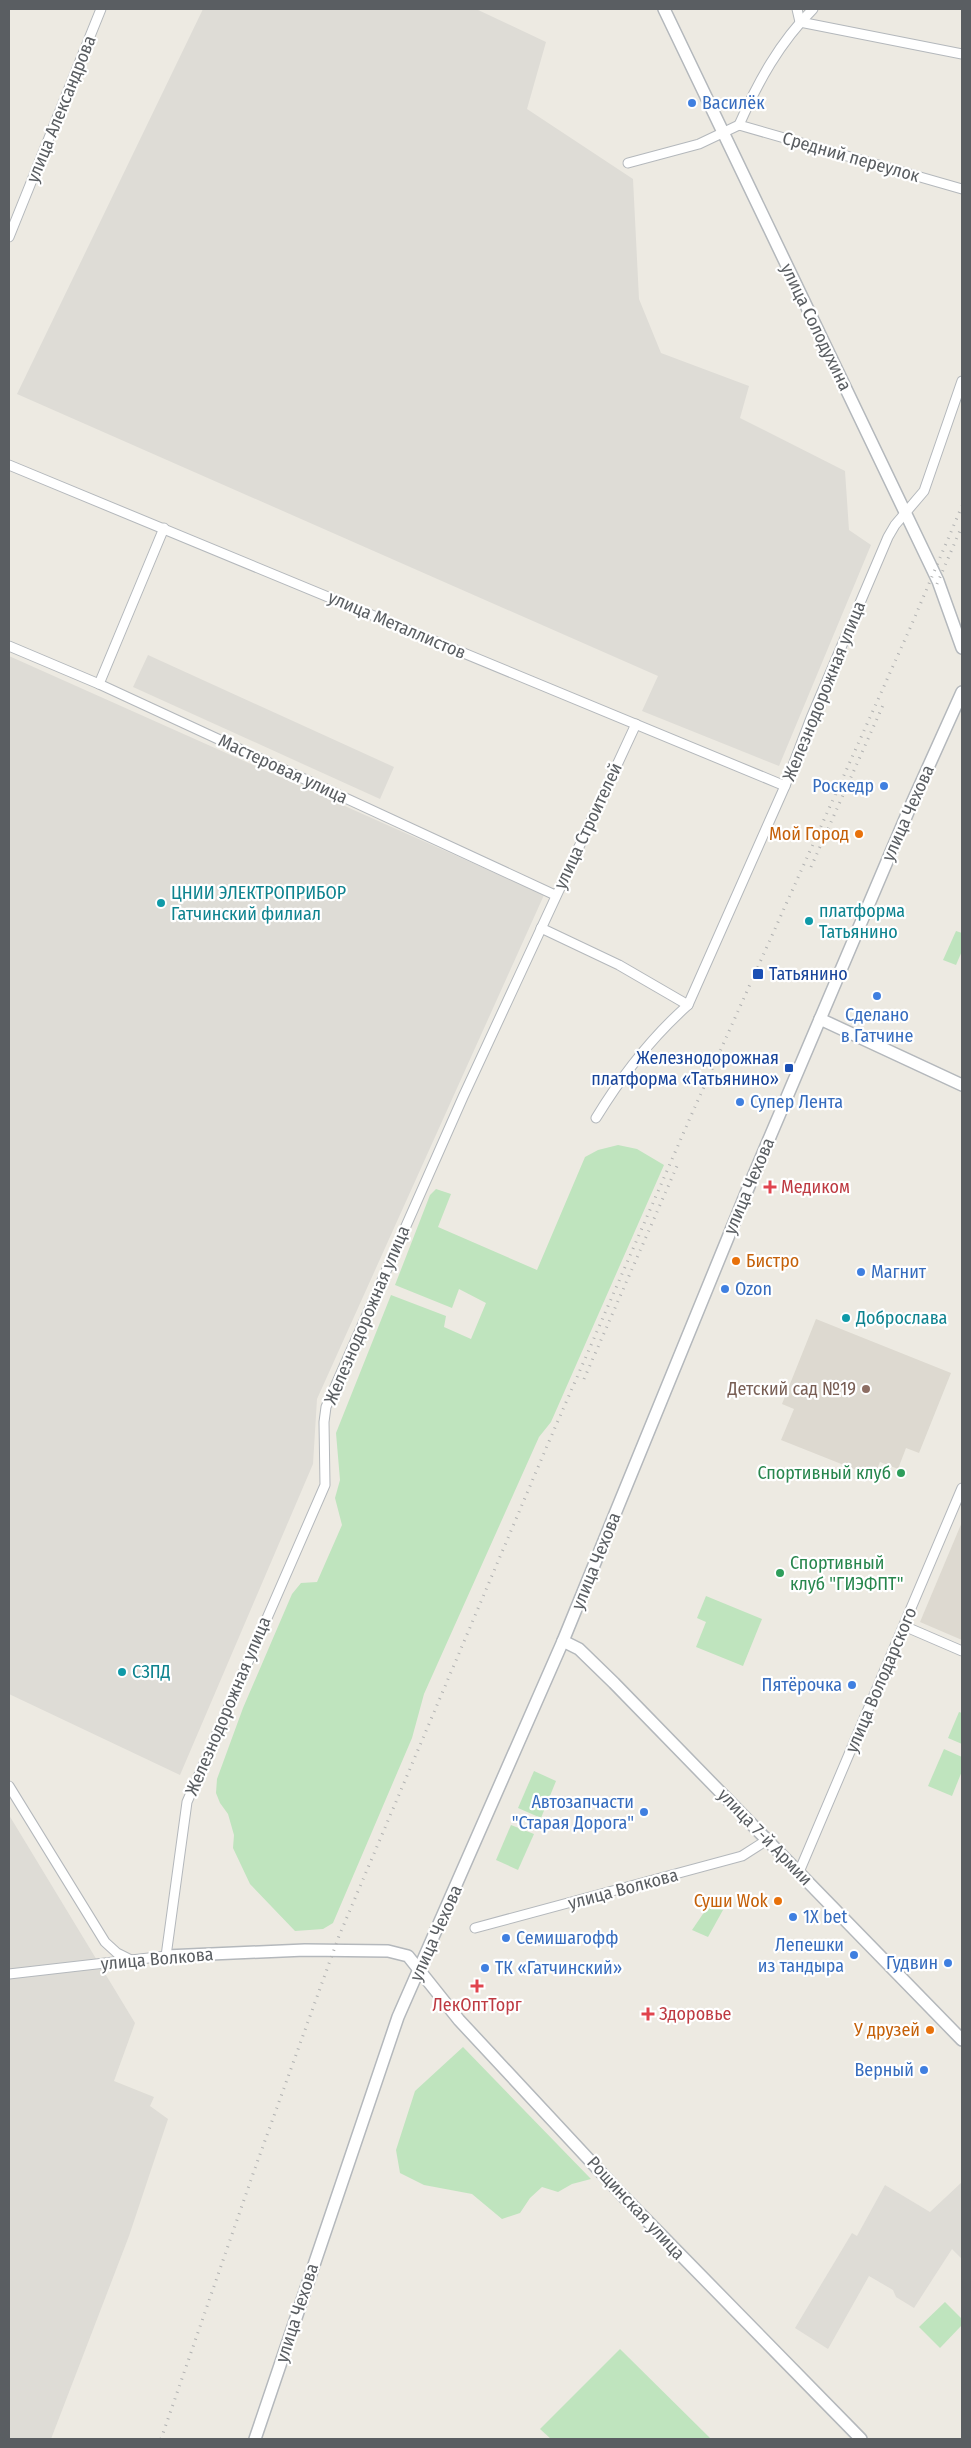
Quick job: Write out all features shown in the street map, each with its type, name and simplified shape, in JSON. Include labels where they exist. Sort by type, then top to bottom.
[{"type":"street","name":"улица Александрова","points":[[9,237],[101,9]]},
{"type":"street","name":"улица Солодухина","points":[[664,9],[938,581],[961,641]]},
{"type":"street","points":[[797,9],[800,22]]},
{"type":"street","points":[[628,163],[699,144],[739,125],[757,83],[800,22],[813,9]]},
{"type":"street","points":[[800,22],[962,54]]},
{"type":"street","name":"Средний переулок","points":[[739,125],[962,189]]},
{"type":"street","name":"Железнодорожная улица","points":[[596,1118],[621,1080],[667,1023],[688,1005],[785,786],[811,718],[888,537],[924,491],[962,380]]},
{"type":"street","name":"улица Металлистов","points":[[9,465],[785,786]]},
{"type":"street","points":[[99,684],[164,528]]},
{"type":"street","name":"Мастеровая улица","points":[[9,647],[99,684],[555,895]]},
{"type":"street","name":"улица Чехова","points":[[255,2439],[398,2017],[563,1641],[743,1200],[962,692]]},
{"type":"street","name":"улица Строителей","points":[[541,928],[636,724]]},
{"type":"street","points":[[541,928],[619,965],[688,1005]]},
{"type":"street","name":"Железнодорожная улица","points":[[166,1956],[187,1802],[325,1485],[324,1429],[326,1407],[458,1107],[541,928]]},
{"type":"street","points":[[820,1019],[962,1085]]},
{"type":"street","name":"улица Володарского","points":[[799,1872],[962,1488]]},
{"type":"street","points":[[904,1626],[962,1651]]},
{"type":"street","name":"улица 7-й Армии","points":[[563,1641],[579,1649],[608,1677],[962,2040]]},
{"type":"street","points":[[9,1786],[105,1942],[117,1953],[131,1960]]},
{"type":"street","name":"улица Волкова","points":[[475,1928],[742,1856],[767,1840]]},
{"type":"street","name":"улица Волкова","points":[[9,1974],[166,1956],[305,1950],[399,1952],[408,1956],[419,1970]]},
{"type":"street","name":"Рощинская улица","points":[[419,1970],[459,2020],[622,2195],[861,2439]]},
{"type":"shaded area","points":[[203,9],[476,9],[546,42],[527,109],[633,179],[639,299],[661,353],[749,386],[740,418],[845,471],[849,530],[871,545],[779,766],[642,711],[658,676],[17,394]]},
{"type":"shaded area","points":[[148,655],[394,767],[380,799],[133,687]]},
{"type":"shaded area","points":[[9,656],[544,895],[317,1399],[313,1464],[180,1775],[9,1694]]},
{"type":"shaded area","name":"Детский сад №19","points":[[816,1319],[951,1373],[919,1453],[906,1448],[898,1469],[880,1462],[874,1477],[781,1440],[794,1409],[782,1404]]},
{"type":"shaded area","points":[[962,1522],[962,1640],[920,1622]]},
{"type":"shaded area","points":[[9,1815],[135,2023],[114,2081],[154,2097],[150,2106],[168,2119],[129,2236],[51,2439],[9,2439]]},
{"type":"shaded area","points":[[962,2182],[962,2259],[952,2249],[914,2308],[896,2297],[893,2290],[869,2276],[828,2349],[795,2328],[852,2233],[857,2236],[885,2185],[930,2212]]},
{"type":"green space","points":[[956,931],[962,933],[962,951],[956,965],[943,960]]},
{"type":"green space","points":[[618,1145],[637,1149],[664,1165],[551,1422],[539,1437],[424,1694],[412,1738],[333,1923],[323,1929],[295,1931],[250,1884],[233,1848],[234,1835],[228,1814],[216,1793],[217,1779],[243,1708],[292,1594],[301,1583],[317,1582],[342,1525],[335,1498],[340,1480],[336,1433],[391,1295],[446,1316],[444,1327],[471,1339],[486,1303],[459,1289],[452,1308],[395,1285],[430,1195],[436,1189],[451,1194],[438,1227],[537,1270],[585,1157],[598,1150]]},
{"type":"green space","points":[[706,1596],[762,1619],[743,1666],[696,1647],[706,1622],[697,1618]]},
{"type":"green space","points":[[959,1712],[962,1713],[962,1744],[948,1738]]},
{"type":"green space","points":[[944,1749],[962,1757],[962,1771],[952,1796],[928,1786]]},
{"type":"green space","points":[[534,1771],[556,1781],[541,1818],[518,1808]]},
{"type":"green space","points":[[511,1825],[534,1834],[518,1870],[496,1860]]},
{"type":"green space","points":[[709,1905],[723,1910],[708,1937],[692,1930]]},
{"type":"green space","points":[[463,2047],[591,2179],[572,2184],[558,2192],[542,2187],[530,2198],[520,2213],[502,2219],[472,2194],[424,2185],[400,2173],[396,2150],[415,2091]]},
{"type":"green space","points":[[945,2302],[962,2319],[962,2325],[940,2348],[919,2327]]},
{"type":"green space","points":[[620,2349],[711,2439],[551,2439],[540,2429]]},
{"type":"railway","points":[[161,2439],[254,2171],[339,1936],[547,1446],[690,1118],[911,626],[962,506]]},
{"type":"railway","points":[[937,584],[962,526]]},
{"type":"railway","points":[[811,867],[884,703]]},
{"type":"railway","points":[[584,1379],[677,1166]]},
{"type":"place","name":"Василёк","points":[[692,103]]},
{"type":"place","name":"Роскедр","points":[[884,786]]},
{"type":"place","name":"Мой Город","points":[[859,834]]},
{"type":"place","name":"ЦНИИ ЭЛЕКТРОПРИБОР Гатчинский филиал","points":[[161,903]]},
{"type":"place","name":"платформа Татьянино","points":[[809,921]]},
{"type":"place","name":"Татьянино","points":[[758,974]]},
{"type":"place","name":"Сделано в Гатчине","points":[[877,996]]},
{"type":"place","name":"Железнодорожная платформа «Татьянино»","points":[[789,1068]]},
{"type":"place","name":"Супер Лента","points":[[740,1102]]},
{"type":"place","name":"Медиком","points":[[770,1187]]},
{"type":"place","name":"Бистро","points":[[736,1261]]},
{"type":"place","name":"Магнит","points":[[861,1272]]},
{"type":"place","name":"Ozon","points":[[725,1289]]},
{"type":"place","name":"Доброслава","points":[[846,1318]]},
{"type":"place","name":"Детский сад №19","points":[[866,1389]]},
{"type":"place","name":"Спортивный клуб","points":[[901,1473]]},
{"type":"place","name":"Спортивный клуб \"ГИЭФПТ\"","points":[[780,1573]]},
{"type":"place","name":"СЗПД","points":[[122,1672]]},
{"type":"place","name":"Пятёрочка","points":[[852,1685]]},
{"type":"place","name":"Автозапчасти \"Старая Дорога\"","points":[[644,1812]]},
{"type":"place","name":"Суши Wok","points":[[778,1901]]},
{"type":"place","name":"1X bet","points":[[793,1917]]},
{"type":"place","name":"Семишагофф","points":[[506,1938]]},
{"type":"place","name":"Лепешки из тандыра","points":[[854,1955]]},
{"type":"place","name":"Гудвин","points":[[948,1963]]},
{"type":"place","name":"ТК «Гатчинский»","points":[[485,1968]]},
{"type":"place","name":"ЛекОптТорг","points":[[477,1986]]},
{"type":"place","name":"Здоровье","points":[[648,2014]]},
{"type":"place","name":"У друзей","points":[[930,2030]]},
{"type":"place","name":"Верный","points":[[924,2070]]}]
